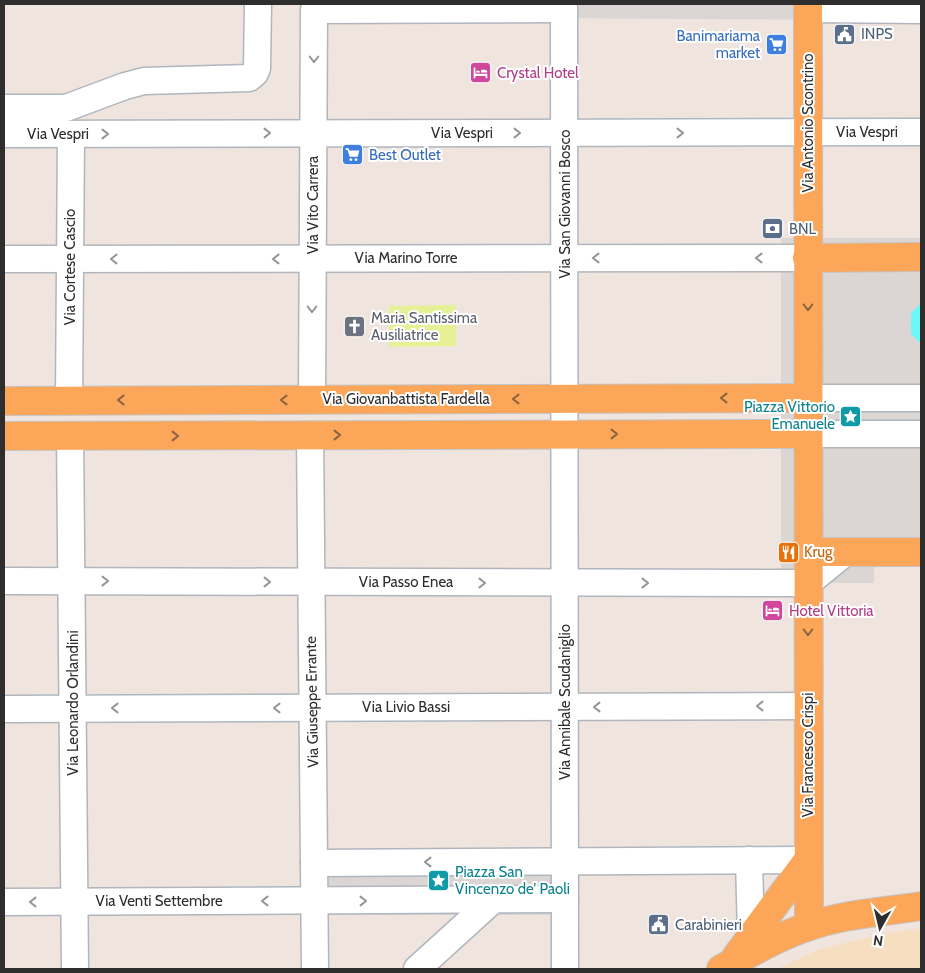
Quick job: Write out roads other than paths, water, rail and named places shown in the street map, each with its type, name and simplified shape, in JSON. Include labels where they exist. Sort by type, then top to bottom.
[{"type":"main road","name":"Via Antonio Scontrino","points":[[808,6],[808,398]]},
{"type":"main road","points":[[807,248],[921,257]]},
{"type":"main road","name":"Via Giovanbattista Fardella","points":[[4,401],[808,398]]},
{"type":"main road","name":"Via Francesco Crispi","points":[[808,398],[809,926]]},
{"type":"main road","points":[[4,436],[808,434]]},
{"type":"main road","points":[[808,552],[921,552]]},
{"type":"main road","points":[[726,966],[751,938],[808,860]]},
{"type":"main road","points":[[726,966],[780,937],[809,926],[833,920],[921,906]]},
{"type":"street","points":[[4,108],[66,108],[124,86],[144,82],[249,78],[255,73],[257,68],[258,4]]},
{"type":"street","name":"Via Vito Carrera","points":[[312,400],[314,10],[567,6]]},
{"type":"street","name":"Via San Giovanni Bosco","points":[[565,434],[564,133],[567,6]]},
{"type":"street","points":[[808,6],[921,10]]},
{"type":"street","name":"Via Vespri","points":[[4,134],[921,132]]},
{"type":"street","name":"Via Cortese Cascio","points":[[69,401],[71,134]]},
{"type":"street","name":"Via Marino Torre","points":[[4,259],[565,258],[807,248]]},
{"type":"street","points":[[808,398],[921,398]]},
{"type":"street","name":"Via Annibale Scudaniglio","points":[[564,969],[565,434]]},
{"type":"street","points":[[808,434],[921,434]]},
{"type":"street","name":"Via Giuseppe Errante","points":[[310,435],[315,969]]},
{"type":"street","name":"Via Leonardo Orlandini","points":[[70,436],[75,969]]},
{"type":"street","points":[[808,583],[846,552]]},
{"type":"street","name":"Via Passo Enea","points":[[4,581],[808,583]]},
{"type":"street","name":"Via Livio Bassi","points":[[4,708],[808,706]]},
{"type":"street","points":[[749,860],[751,938]]},
{"type":"street","points":[[314,863],[808,860]]},
{"type":"street","name":"Via Venti Settembre","points":[[4,902],[314,901],[485,908],[565,899]]},
{"type":"street","points":[[417,969],[485,908]]},
{"type":"water","points":[[921,303],[921,344],[911,334],[911,313]]},
{"type":"place","name":"INPS","points":[[845,34]]},
{"type":"place","name":"Banimariama market","points":[[776,45]]},
{"type":"place","name":"Crystal Hotel","points":[[481,73]]},
{"type":"place","name":"Best Outlet","points":[[353,155]]},
{"type":"place","name":"BNL","points":[[773,229]]},
{"type":"place","name":"Maria Santissima Ausiliatrice","points":[[355,327]]},
{"type":"place","name":"Piazza Vittorio Emanuele","points":[[851,416]]},
{"type":"place","name":"Krug","points":[[788,552]]},
{"type":"place","name":"Hotel Vittoria","points":[[773,611]]},
{"type":"place","name":"Piazza San Vincenzo de' Paoli","points":[[439,881]]},
{"type":"place","name":"Carabinieri","points":[[659,925]]}]
